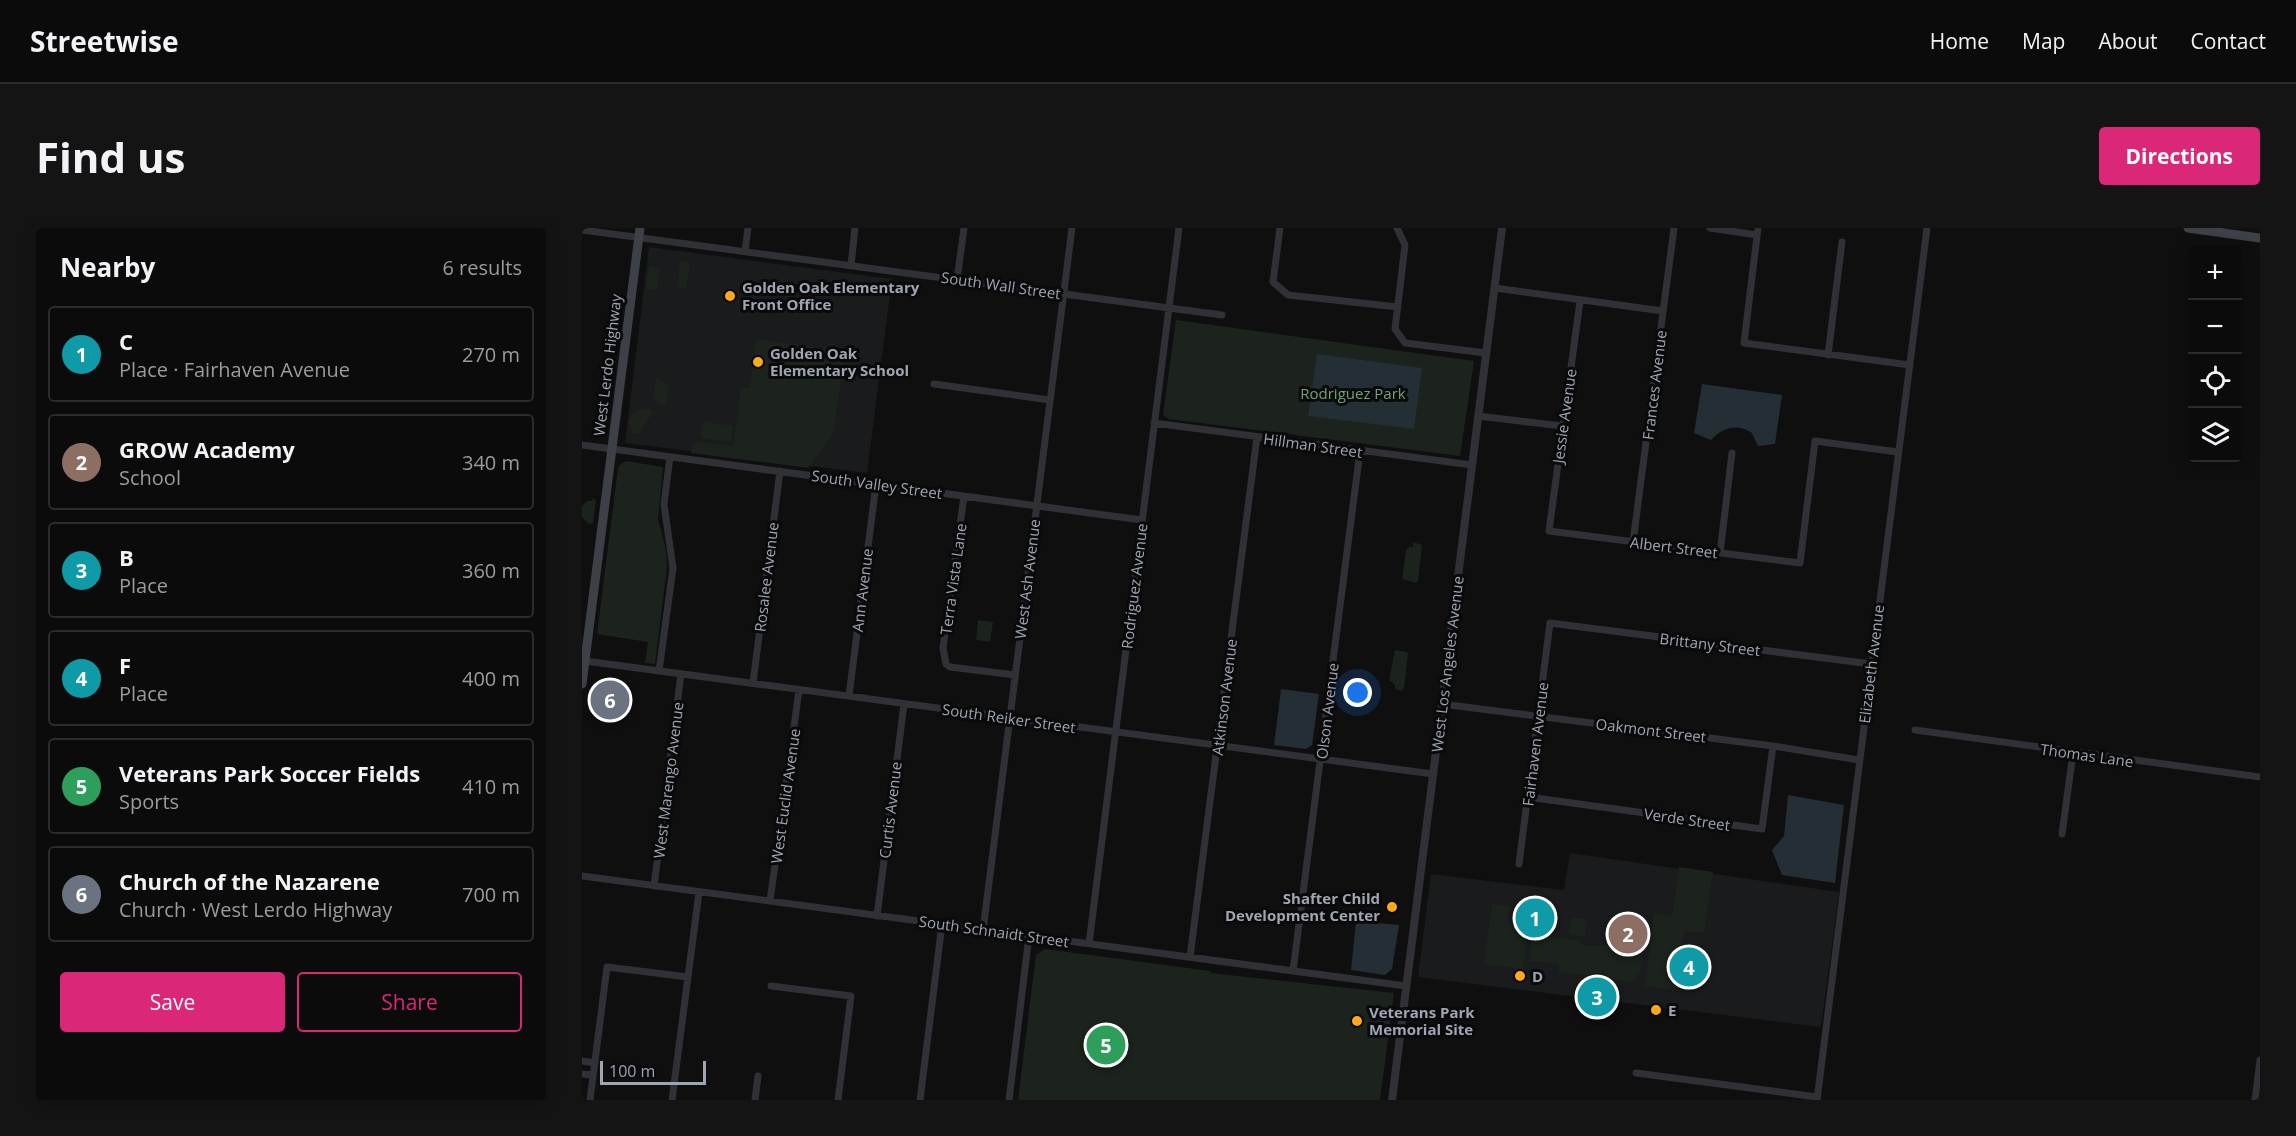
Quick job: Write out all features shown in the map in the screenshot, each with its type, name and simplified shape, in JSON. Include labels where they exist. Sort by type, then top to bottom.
[{"type":"main road","points":[[2188,228],[2260,237]]},
{"type":"main road","name":"West Lerdo Highway","points":[[582,684],[639,233]]},
{"type":"street","points":[[745,251],[748,228]]},
{"type":"street","points":[[851,266],[855,228]]},
{"type":"street","points":[[957,280],[964,228]]},
{"type":"street","name":"West Ash Avenue","points":[[983,930],[1072,228]]},
{"type":"street","name":"Rodriguez Avenue","points":[[1089,944],[1179,228]]},
{"type":"street","points":[[1280,228],[1273,282],[1288,295],[1398,307]]},
{"type":"street","points":[[1397,228],[1405,245],[1395,329],[1405,343],[1486,353]]},
{"type":"street","name":"West Los Angeles Avenue","points":[[1392,1100],[1502,228]]},
{"type":"street","name":"Frances Avenue","points":[[1633,542],[1674,228]]},
{"type":"street","points":[[1710,228],[1758,231],[1744,343],[1910,365]]},
{"type":"street","name":"Elizabeth Avenue","points":[[1817,1098],[1870,664],[1927,228]]},
{"type":"street","name":"South Wall Street","points":[[582,230],[639,233],[851,266],[1221,315]]},
{"type":"street","points":[[1828,355],[1842,242]]},
{"type":"street","points":[[1495,288],[1663,311]]},
{"type":"street","name":"Jessie Avenue","points":[[1549,531],[1581,301]]},
{"type":"street","points":[[934,384],[1050,400]]},
{"type":"street","points":[[1478,416],[1562,426]]},
{"type":"street","name":"Hillman Street","points":[[1154,423],[1472,465]]},
{"type":"street","name":"Atkinson Avenue","points":[[1190,957],[1257,437]]},
{"type":"street","name":"Albert Street","points":[[1549,531],[1800,563],[1815,441],[1898,452]]},
{"type":"street","name":"South Valley Street","points":[[582,445],[1142,520]]},
{"type":"street","name":"Olson Avenue","points":[[1293,971],[1360,451]]},
{"type":"street","points":[[1720,553],[1732,453]]},
{"type":"street","points":[[660,671],[672,568],[664,504],[670,457]]},
{"type":"street","name":"Rosalee Avenue","points":[[753,684],[780,471]]},
{"type":"street","name":"Ann Avenue","points":[[849,696],[876,484]]},
{"type":"street","name":"Terra Vista Lane","points":[[964,496],[943,648],[946,664],[950,667],[1015,675]]},
{"type":"street","name":"Brittany Street","points":[[1550,623],[1870,664]]},
{"type":"street","name":"Fairhaven Avenue","points":[[1519,864],[1550,623]]},
{"type":"street","name":"South Reiker Street","points":[[585,661],[1433,774]]},
{"type":"street","name":"West Marengo Avenue","points":[[654,886],[681,674]]},
{"type":"street","name":"West Euclid Avenue","points":[[770,901],[799,690]]},
{"type":"street","name":"Curtis Avenue","points":[[877,916],[904,704]]},
{"type":"street","name":"Oakmont Street","points":[[1442,704],[1773,746],[1859,760]]},
{"type":"street","name":"Thomas Lane","points":[[1915,730],[2260,777]]},
{"type":"street","name":"Verde Street","points":[[1528,797],[1762,829],[1773,746]]},
{"type":"street","points":[[2062,834],[2073,753]]},
{"type":"street","name":"South Schnaidt Street","points":[[582,876],[1406,986]]},
{"type":"street","points":[[672,1100],[699,892]]},
{"type":"street","points":[[920,1100],[942,924]]},
{"type":"street","points":[[1009,1100],[1029,936]]},
{"type":"street","points":[[590,1100],[607,967],[688,977]]},
{"type":"street","points":[[771,986],[851,996],[838,1100]]},
{"type":"street","points":[[2255,1100],[2260,1060]]},
{"type":"street","points":[[582,1061],[595,1063]]},
{"type":"street","points":[[1636,1073],[1817,1098]]},
{"type":"street","points":[[582,1074],[593,1075]]},
{"type":"street","points":[[755,1100],[758,1076]]},
{"type":"shaded area","name":"Golden Oak Elementary School","points":[[649,247],[892,279],[867,473],[625,443]]},
{"type":"shaded area","points":[[1317,354],[1422,368],[1414,429],[1308,416]]},
{"type":"shaded area","points":[[1702,384],[1782,395],[1775,444],[1758,446],[1752,433],[1736,427],[1725,429],[1711,440],[1694,433]]},
{"type":"shaded area","points":[[1281,689],[1319,694],[1312,745],[1306,749],[1274,745]]},
{"type":"shaded area","points":[[1788,795],[1844,805],[1835,883],[1782,875],[1772,850],[1784,836]]},
{"type":"shaded area","points":[[1570,853],[1839,892],[1821,1027],[1418,977],[1431,874],[1564,890]]},
{"type":"shaded area","points":[[1356,921],[1399,925],[1392,969],[1385,975],[1351,970]]},
{"type":"green space","points":[[680,261],[690,263],[686,289],[677,288]]},
{"type":"green space","points":[[649,266],[660,268],[657,290],[646,289]]},
{"type":"green space","name":"Rodriguez Park","points":[[1176,320],[1474,361],[1460,456],[1169,419],[1163,415]]},
{"type":"green space","points":[[756,339],[845,351],[833,435],[808,468],[691,453],[692,447],[698,442],[733,446],[741,388],[750,388]]},
{"type":"green space","points":[[659,379],[669,386],[666,405],[660,404],[653,398],[656,380]]},
{"type":"green space","points":[[648,408],[653,412],[639,433],[633,433],[628,424],[631,417],[638,411]]},
{"type":"green space","points":[[703,421],[733,426],[731,442],[700,438]]},
{"type":"green space","points":[[626,461],[663,467],[658,519],[666,550],[667,567],[655,664],[645,663],[648,642],[597,634],[618,468]]},
{"type":"green space","points":[[592,498],[596,500],[593,523],[589,524],[582,517],[582,506],[587,501],[592,501]]},
{"type":"green space","points":[[1413,542],[1422,545],[1416,583],[1402,579],[1406,550],[1413,547]]},
{"type":"green space","points":[[978,620],[993,622],[990,642],[976,640]]},
{"type":"green space","points":[[1395,650],[1408,654],[1404,688],[1401,691],[1395,689],[1395,685],[1389,680]]},
{"type":"green space","points":[[1679,867],[1713,872],[1704,933],[1684,931],[1678,990],[1645,986],[1654,914],[1672,917]]},
{"type":"green space","points":[[1492,904],[1510,906],[1508,921],[1529,924],[1523,969],[1484,964]]},
{"type":"green space","points":[[1571,917],[1587,919],[1585,937],[1569,934]]},
{"type":"green space","points":[[1532,935],[1574,940],[1585,946],[1602,945],[1643,950],[1640,973],[1631,982],[1559,972],[1559,964],[1529,961]]},
{"type":"green space","points":[[1045,949],[1210,971],[1211,973],[1394,993],[1380,1100],[1018,1100],[1036,955]]},
{"type":"place","name":"Golden Oak Elementary Front Office","points":[[730,296]]},
{"type":"place","name":"Golden Oak Elementary School","points":[[758,362]]},
{"type":"place","name":"Church of the Nazarene","points":[[610,700]]},
{"type":"place","name":"Shafter Child Development Center","points":[[1392,907]]},
{"type":"place","name":"C","points":[[1535,918]]},
{"type":"place","name":"GROW Academy","points":[[1628,934]]},
{"type":"place","name":"F","points":[[1689,967]]},
{"type":"place","name":"D","points":[[1520,976]]},
{"type":"place","name":"B","points":[[1597,997]]},
{"type":"place","name":"E","points":[[1656,1010]]},
{"type":"place","name":"Veterans Park Memorial Site","points":[[1357,1021]]},
{"type":"place","name":"Veterans Park Soccer Fields","points":[[1106,1045]]}]
